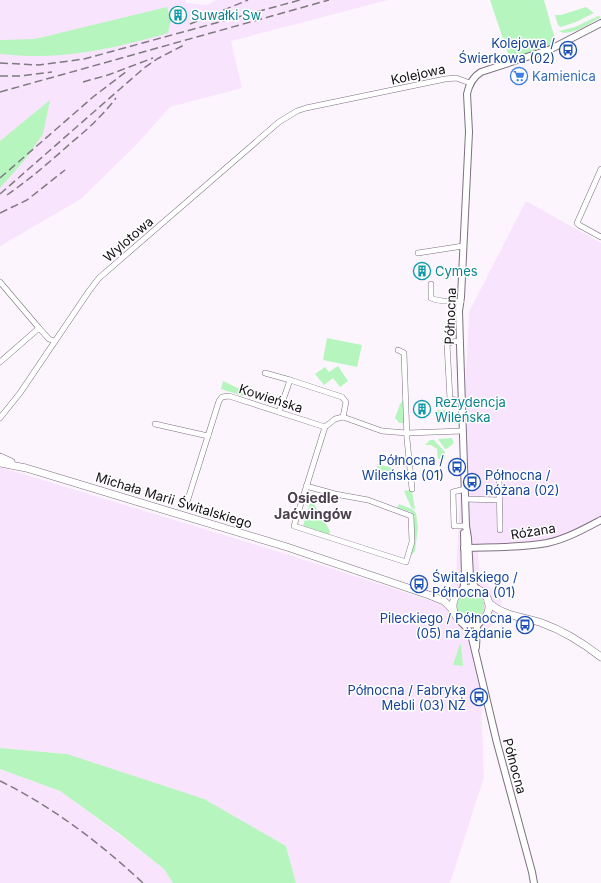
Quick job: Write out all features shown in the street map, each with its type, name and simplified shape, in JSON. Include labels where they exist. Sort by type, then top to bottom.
[{"type":"main road","name":"Michała Marii Świtalskiego","points":[[0,457],[26,468]]},
{"type":"main road","name":"Michała Marii Świtalskiego","points":[[0,463],[26,468],[286,547],[429,594],[444,601],[453,610]]},
{"type":"main road","points":[[510,614],[491,614],[471,624],[461,622],[453,610],[453,601],[460,591],[470,588],[477,589],[484,593],[488,602],[493,607],[561,631],[601,657]]},
{"type":"main road","name":"Michała Marii Świtalskiego","points":[[429,594],[452,596],[460,591]]},
{"type":"main road","points":[[483,619],[488,610],[488,602]]},
{"type":"street","points":[[470,83],[481,72],[551,49],[601,23]]},
{"type":"street","name":"Kolejowa","points":[[297,111],[451,78],[461,79],[470,83]]},
{"type":"street","name":"Północna","points":[[460,591],[465,578],[466,526],[459,311],[461,302],[469,132],[467,94],[470,83]]},
{"type":"street","name":"Wylotowa","points":[[1,415],[20,392],[99,278],[279,122],[297,111]]},
{"type":"street","points":[[601,168],[578,223],[601,237]]},
{"type":"street","points":[[418,253],[463,246]]},
{"type":"street","points":[[0,282],[39,328],[49,339],[54,342]]},
{"type":"street","points":[[431,284],[431,298],[436,301],[453,300],[461,302]]},
{"type":"street","points":[[0,362],[39,328]]},
{"type":"street","points":[[460,341],[447,344],[450,399],[462,401]]},
{"type":"street","points":[[398,350],[404,353],[407,433],[412,489]]},
{"type":"street","points":[[265,372],[342,397],[346,402],[343,417]]},
{"type":"street","points":[[279,412],[290,380]]},
{"type":"street","name":"Kowieńska","points":[[188,499],[219,401],[222,396],[229,396],[325,427]]},
{"type":"street","points":[[306,486],[335,494],[368,500],[411,516],[412,542],[406,562],[294,526],[306,486],[325,427],[335,418],[343,417],[382,431],[407,433],[462,431]]},
{"type":"street","points":[[154,424],[208,436]]},
{"type":"street","points":[[499,475],[500,530]]},
{"type":"street","points":[[465,489],[453,492],[454,526],[466,526]]},
{"type":"street","points":[[465,499],[499,500]]},
{"type":"street","name":"Różana","points":[[466,548],[525,546],[549,543],[572,535],[601,520]]},
{"type":"street","name":"Północna","points":[[466,548],[471,580],[477,589]]},
{"type":"street","name":"Północna","points":[[476,655],[476,631],[477,626],[483,619]]},
{"type":"street","name":"Północna","points":[[461,622],[470,632],[497,744],[534,883]]},
{"type":"shaded area","points":[[0,0],[186,0],[185,3],[207,5],[217,0],[388,0],[231,41],[242,88],[170,107],[137,144],[81,199],[0,246]]},
{"type":"shaded area","points":[[526,201],[601,243],[601,517],[572,532],[532,543],[477,546],[480,576],[502,601],[498,621],[479,636],[484,777],[450,883],[296,883],[286,846],[67,754],[0,748],[0,467],[283,553],[438,603],[456,578],[469,312]]},
{"type":"shaded area","points":[[0,769],[60,791],[164,869],[173,883],[0,883]]},
{"type":"green space","points":[[490,0],[544,0],[555,39],[553,44],[521,57],[511,57],[507,51]]},
{"type":"green space","points":[[167,7],[171,20],[168,33],[155,37],[115,47],[75,54],[23,56],[0,54],[0,40],[35,39]]},
{"type":"green space","points":[[586,7],[594,13],[576,22],[561,27],[558,25],[555,15],[561,15]]},
{"type":"green space","points":[[598,16],[601,17],[586,26],[569,33],[559,31],[575,27]]},
{"type":"green space","points":[[50,100],[43,134],[23,162],[0,188],[0,141]]},
{"type":"green space","points":[[327,338],[362,345],[357,367],[323,360]]},
{"type":"green space","points":[[338,366],[348,381],[340,387],[333,378],[324,385],[315,374],[325,367],[329,372]]},
{"type":"green space","points":[[223,381],[244,391],[243,396],[221,389]]},
{"type":"green space","points":[[404,399],[405,423],[399,423],[395,418],[400,404]]},
{"type":"green space","points":[[437,410],[444,410],[450,416],[453,416],[452,420],[446,422],[438,414],[435,414]]},
{"type":"green space","points":[[452,438],[454,443],[445,449],[438,439]]},
{"type":"green space","points":[[430,440],[434,440],[445,452],[445,459],[438,459],[437,449],[431,445],[425,445]]},
{"type":"green space","points":[[378,464],[392,468],[389,476],[376,472]]},
{"type":"green space","points":[[412,490],[415,510],[411,507],[404,491]]},
{"type":"green space","points":[[311,499],[330,531],[329,535],[303,526]]},
{"type":"green space","points":[[399,504],[412,509],[416,513],[418,527],[415,551],[408,559],[413,540],[411,512],[397,508]]},
{"type":"green space","points":[[470,592],[480,596],[484,606],[480,616],[470,620],[460,616],[456,606],[460,596]]},
{"type":"green space","points":[[461,644],[463,666],[453,665]]},
{"type":"green space","points":[[0,748],[67,754],[204,799],[286,846],[296,883],[173,883],[164,869],[121,835],[60,791],[0,769]]},
{"type":"railway","points":[[190,24],[248,0]]},
{"type":"railway","points":[[0,63],[39,65],[84,59],[300,0]]},
{"type":"railway","points":[[0,92],[329,0]]},
{"type":"railway","points":[[0,194],[144,68],[157,59],[184,45]]},
{"type":"railway","points":[[83,82],[108,75],[153,58]]},
{"type":"railway","points":[[0,178],[93,97],[127,71]]},
{"type":"railway","points":[[0,76],[21,76],[52,72]]},
{"type":"railway","points":[[7,195],[40,170],[84,132],[101,116],[116,98]]},
{"type":"railway","points":[[0,213],[27,200],[65,170]]},
{"type":"railway","points":[[0,781],[20,791],[57,814],[93,840],[143,883]]},
{"type":"place","name":"Suwałki Sw","points":[[178,15]]},
{"type":"place","name":"Kolejowa / Świerkowa (02)","points":[[568,50]]},
{"type":"place","name":"Kamienica","points":[[519,76]]},
{"type":"place","name":"Cymes","points":[[422,271]]},
{"type":"place","name":"Rezydencja Wileńska","points":[[422,409]]},
{"type":"place","name":"Północna / Wileńska (01)","points":[[457,467]]},
{"type":"place","name":"Północna / Różana (02)","points":[[472,482]]},
{"type":"place","name":"Świtalskiego / Północna (01)","points":[[419,584]]},
{"type":"place","name":"Pileckiego / Północna (05) na żądanie","points":[[525,625]]},
{"type":"place","name":"Północna / Fabryka Mebli (03) NŻ","points":[[479,697]]},
{"type":"district","name":"Osiedle Jaćwingów","points":[[313,506]]}]
